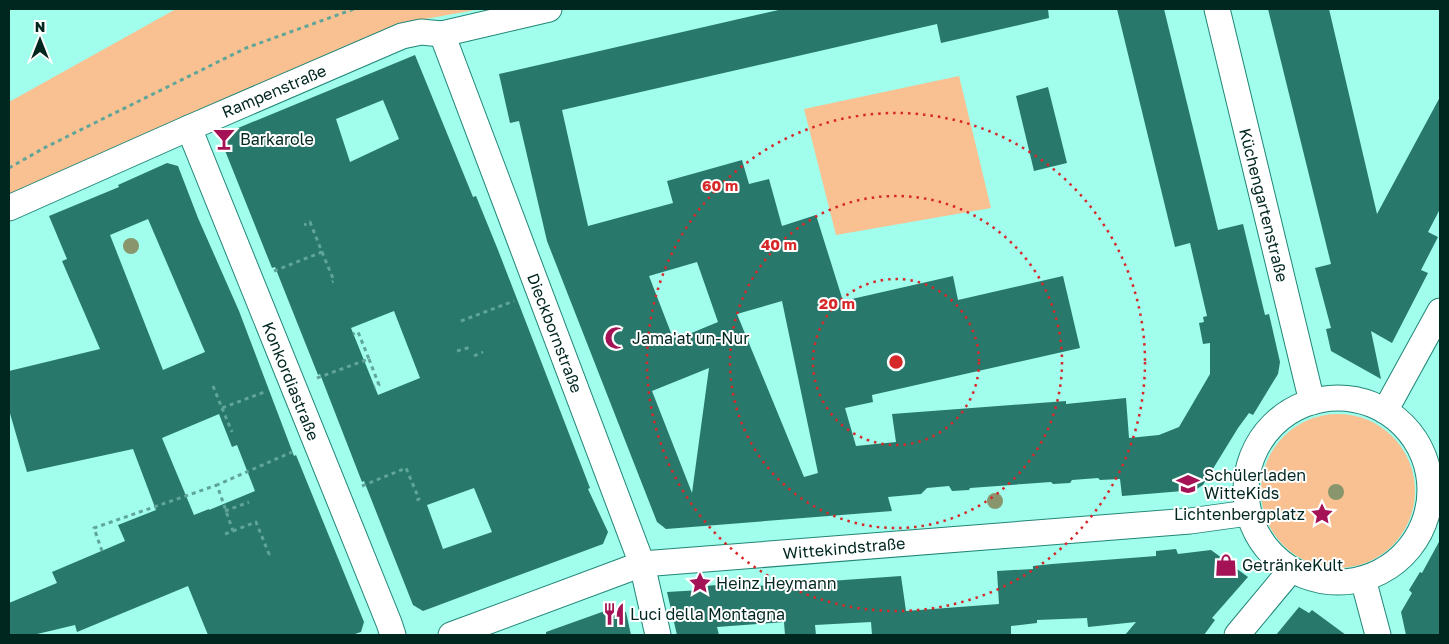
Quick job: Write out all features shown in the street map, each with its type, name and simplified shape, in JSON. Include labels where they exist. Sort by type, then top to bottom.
[{"type":"street","name":"Rampenstraße","points":[[9,208],[402,36],[422,32],[442,34],[549,9]]},
{"type":"street","name":"Küchengartenstraße","points":[[1217,9],[1312,402]]},
{"type":"street","name":"Dieckbornstraße","points":[[442,34],[642,564],[658,635]]},
{"type":"street","name":"Konkordiastraße","points":[[189,128],[390,623],[393,635]]},
{"type":"street","points":[[1385,411],[1440,311]]},
{"type":"street","points":[[1337,398],[1362,401],[1385,411],[1404,426],[1434,467],[1427,515],[1418,536],[1404,555],[1385,570],[1363,579],[1330,582],[1314,579],[1291,570],[1272,555],[1262,542],[1248,513],[1246,484],[1252,457],[1261,441],[1266,433],[1286,414],[1312,402],[1337,398]]},
{"type":"street","name":"Wittekindstraße","points":[[451,635],[642,564],[1190,521],[1248,513]]},
{"type":"street","points":[[1237,635],[1291,570]]},
{"type":"street","points":[[1363,579],[1378,635]]},
{"type":"path","points":[[9,168],[44,148],[246,48],[354,9]]},
{"type":"path","points":[[304,225],[310,222],[334,281],[332,282]]},
{"type":"path","points":[[275,270],[322,252]]},
{"type":"path","points":[[461,321],[517,300]]},
{"type":"path","points":[[353,334],[358,332],[379,385],[374,386]]},
{"type":"path","points":[[457,351],[471,347]]},
{"type":"path","points":[[474,356],[483,352]]},
{"type":"path","points":[[320,377],[368,359]]},
{"type":"path","points":[[213,386],[232,432]]},
{"type":"path","points":[[222,408],[269,391]]},
{"type":"path","points":[[102,551],[94,528],[217,485],[293,451]]},
{"type":"path","points":[[366,485],[406,468],[419,499],[415,501]]},
{"type":"path","points":[[217,485],[233,531]]},
{"type":"path","points":[[225,511],[249,502]]},
{"type":"path","points":[[225,534],[256,522],[269,554],[265,556]]},
{"type":"shaded area","points":[[176,9],[480,9],[396,25],[9,196],[9,102]]},
{"type":"shaded area","points":[[959,76],[991,208],[836,235],[804,109]]},
{"type":"shaded area","points":[[1338,414],[1367,420],[1381,427],[1392,437],[1402,448],[1409,462],[1415,491],[1409,520],[1402,534],[1392,545],[1381,555],[1367,562],[1338,568],[1309,562],[1295,555],[1284,545],[1274,534],[1267,520],[1261,491],[1267,462],[1274,448],[1284,437],[1295,427],[1309,420]]},
{"type":"building","points":[[783,9],[1048,9],[1049,18],[941,43],[937,24],[562,110],[588,226],[673,203],[667,181],[742,160],[749,184],[769,179],[782,226],[816,215],[843,301],[953,276],[958,300],[1063,276],[1080,348],[872,395],[873,402],[845,408],[856,446],[896,442],[892,414],[1066,401],[1066,404],[1126,398],[1129,438],[1159,435],[1179,427],[1210,374],[1210,343],[1203,344],[1199,323],[1204,322],[1203,317],[1207,316],[1190,243],[1175,247],[1117,9],[1164,9],[1218,230],[1243,224],[1265,315],[1269,314],[1280,362],[1278,374],[1253,415],[1249,413],[1238,428],[1203,485],[1195,490],[1122,496],[1120,479],[1100,480],[1098,478],[1072,480],[1070,483],[1053,484],[1051,482],[952,491],[949,486],[927,488],[921,494],[888,497],[892,511],[666,529],[657,522],[547,241],[519,121],[510,123],[499,74]],"holes":[[[697,262],[718,322],[677,339],[676,337],[673,338],[649,276]],[[782,301],[818,473],[804,477],[737,314]],[[709,368],[692,493],[652,391]]]},
{"type":"building","points":[[1268,9],[1329,9],[1377,214],[1440,97],[1440,209],[1428,232],[1438,237],[1421,270],[1428,273],[1392,343],[1371,331],[1381,379],[1331,351],[1326,329],[1331,328],[1315,268],[1331,264]]},
{"type":"building","points":[[415,55],[473,197],[476,196],[498,250],[590,488],[588,489],[608,532],[603,544],[423,611],[413,605],[320,374],[318,375],[275,267],[272,268],[222,143],[226,133]],"holes":[[[383,100],[399,139],[350,162],[336,119]],[[394,311],[420,378],[378,395],[351,328]],[[474,488],[492,532],[443,549],[427,505]]]},
{"type":"building","points":[[1048,87],[1067,163],[1034,171],[1016,96]]},
{"type":"building","points":[[167,163],[178,166],[198,218],[239,311],[294,456],[296,455],[364,622],[361,632],[352,635],[208,635],[188,586],[77,632],[75,625],[33,635],[9,635],[9,603],[57,583],[52,572],[125,541],[118,525],[156,510],[133,449],[27,472],[9,410],[9,371],[100,349],[62,261],[67,259],[49,216],[119,187],[118,185]],"holes":[[[148,219],[205,352],[163,370],[110,235]],[[219,414],[232,447],[237,445],[255,491],[194,515],[162,438]]]},
{"type":"building","points":[[1440,540],[1440,635],[1406,635],[1401,612],[1412,593],[1409,590],[1420,572],[1422,573]]},
{"type":"building","points":[[1176,549],[1178,554],[1211,550],[1248,577],[1212,618],[1215,620],[1204,635],[1125,635],[1136,622],[1088,627],[1087,618],[1037,620],[1037,623],[1011,626],[1011,635],[872,635],[871,622],[815,625],[816,635],[785,635],[784,622],[717,627],[719,635],[677,635],[667,592],[701,590],[705,586],[741,583],[744,587],[901,576],[906,611],[999,604],[997,571],[1033,569],[1033,566],[1052,564],[1156,556],[1156,551]]},
{"type":"building","points":[[616,607],[626,612],[631,635],[546,635],[546,632]]},
{"type":"building","points":[[1299,607],[1309,613],[1312,610],[1346,635],[1276,635]]},
{"type":"place","name":"Barkarole","points":[[224,139]]},
{"type":"place","name":"Jama'at un-Nur","points":[[616,338]]},
{"type":"place","name":"Schülerladen WitteKids","points":[[1188,484]]},
{"type":"place","name":"Lichtenbergplatz","points":[[1322,514]]},
{"type":"place","name":"GetränkeKult","points":[[1226,565]]},
{"type":"place","name":"Heinz Heymann","points":[[700,583]]},
{"type":"place","name":"Luci della Montagna","points":[[614,614]]}]
